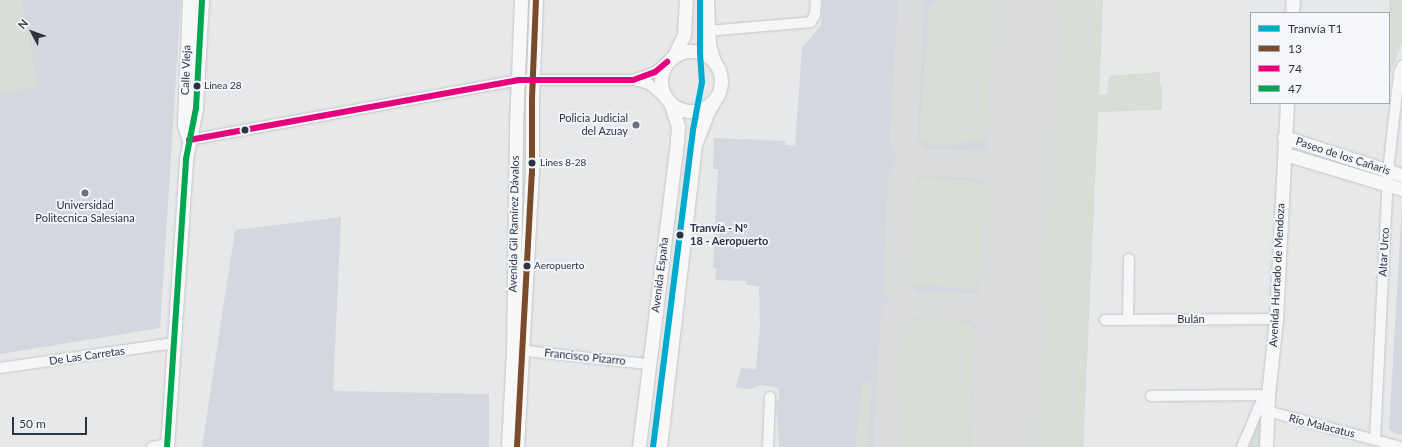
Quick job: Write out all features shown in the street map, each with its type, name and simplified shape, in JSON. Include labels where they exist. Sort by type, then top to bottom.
[{"type":"main road","name":"Calle Vieja","points":[[189,0],[184,125],[189,140]]},
{"type":"main road","name":"Calle Vieja","points":[[167,446],[189,140],[194,126],[196,108],[202,0]]},
{"type":"main road","name":"Avenida Gil Ramírez Dávalos","points":[[517,447],[517,350],[513,277],[518,80],[522,0]]},
{"type":"main road","name":"Avenida Gil Ramírez Dávalos","points":[[508,447],[532,174],[536,0]]},
{"type":"main road","points":[[686,0],[684,35],[662,70],[660,80],[662,89],[668,101],[683,111],[697,112],[712,103],[721,88],[719,69],[714,61],[709,45],[707,31],[707,0]]},
{"type":"main road","points":[[1292,12],[1293,0]]},
{"type":"main road","points":[[670,59],[688,50],[700,51],[714,61]]},
{"type":"main road","name":"Avenida España","points":[[660,447],[696,145],[707,113],[717,96]]},
{"type":"main road","name":"Avenida España","points":[[639,447],[677,140],[678,126],[668,101]]},
{"type":"main road","name":"Avenida Hurtado de Mendoza","points":[[1266,447],[1266,395],[1276,319],[1284,137],[1287,104]]},
{"type":"main road","name":"Paseo de los Cañaris","points":[[1284,137],[1402,175]]},
{"type":"main road","name":"Paseo de los Cañaris","points":[[1284,154],[1402,189]]},
{"type":"street","points":[[707,31],[810,22],[815,14],[816,0]]},
{"type":"street","points":[[633,80],[655,72],[670,59]]},
{"type":"street","name":"Altar Urco","points":[[1375,440],[1387,184],[1401,72]]},
{"type":"street","points":[[189,140],[518,80],[633,80],[649,84],[668,101]]},
{"type":"street","points":[[1128,320],[1129,259]]},
{"type":"street","name":"Bulán","points":[[1105,320],[1276,319]]},
{"type":"street","name":"De Las Carretas","points":[[0,368],[174,343]]},
{"type":"street","name":"Francisco Pizarro","points":[[517,350],[649,364]]},
{"type":"street","points":[[1151,396],[1266,395],[1242,447]]},
{"type":"street","points":[[768,447],[770,397]]},
{"type":"street","name":"Río Malacatus","points":[[1267,411],[1401,447]]},
{"type":"street","points":[[152,447],[167,446]]},
{"type":"shaded area","name":"Universidad Politecnica Salesiana","points":[[0,0],[181,0],[160,328],[0,354]]},
{"type":"shaded area","points":[[0,0],[22,0],[38,87],[0,94]]},
{"type":"shaded area","points":[[823,0],[1103,0],[1083,447],[779,447],[776,402],[779,399],[779,391],[776,387],[761,385],[749,389],[736,387],[741,368],[756,369],[760,326],[759,286],[746,285],[746,281],[715,280],[716,268],[713,268],[718,169],[713,169],[714,138],[785,141],[785,145],[795,146],[802,48],[821,25]]},
{"type":"shaded area","points":[[938,0],[993,0],[1000,13],[991,131],[983,142],[930,144],[921,142],[919,139],[929,10]]},
{"type":"shaded area","points":[[1059,0],[1103,0],[1099,94],[1107,94],[1109,76],[1160,72],[1160,85],[1162,85],[1162,110],[1098,112],[1083,447],[1034,447]]},
{"type":"shaded area","points":[[1389,0],[1402,0],[1402,44],[1390,74],[1390,12]]},
{"type":"shaded area","points":[[923,177],[971,180],[985,187],[982,275],[977,285],[970,288],[918,286],[910,281],[909,276],[914,185]]},
{"type":"shaded area","points":[[1402,206],[1402,435],[1393,433],[1389,429]]},
{"type":"shaded area","points":[[341,217],[333,391],[489,394],[489,447],[202,447],[235,230]]},
{"type":"shaded area","points":[[913,319],[955,320],[971,324],[976,329],[969,447],[898,447],[905,328],[907,323]]},
{"type":"shaded area","points":[[863,382],[872,382],[868,447],[855,447]]},
{"type":"shaded area","points":[[1264,396],[1265,447],[1243,447]]},
{"type":"taxiway","points":[[886,447],[894,313],[905,306],[914,304],[905,299],[896,287],[901,179],[908,167],[921,162],[909,153],[903,142],[911,0]]},
{"type":"taxiway","points":[[1023,0],[1027,32]]},
{"type":"taxiway","points":[[981,164],[1002,157],[1016,142],[1022,111]]},
{"type":"taxiway","points":[[921,162],[981,164],[997,171],[1009,184],[1017,209]]},
{"type":"taxiway","points":[[914,304],[976,307],[988,303],[1000,296],[1005,290],[1015,262]]},
{"type":"taxiway","points":[[976,307],[991,313],[998,319],[1003,327],[1009,354]]},
{"type":"runway","points":[[1004,447],[1029,0]]},
{"type":"tram line","name":"T1","points":[[653,447],[693,130],[702,82],[700,51],[700,0]]},
{"type":"transit line","name":"47","points":[[167,447],[186,159],[196,108],[202,0]]},
{"type":"transit line","name":"13","points":[[517,447],[532,174],[532,99],[536,0]]},
{"type":"transit line","name":"74","points":[[189,140],[518,80],[633,80],[655,72],[667,62]]},
{"type":"place","name":"Linea 28","points":[[197,86]]},
{"type":"place","name":"Policia Judicial del Azuay","points":[[636,125]]},
{"type":"place","name":"Lines 8-28","points":[[532,163]]},
{"type":"place","name":"Universidad Politecnica Salesiana","points":[[85,193]]},
{"type":"place","name":"Tranvía - Nº 18 - Aeropuerto","points":[[680,235]]},
{"type":"place","name":"Aeropuerto","points":[[527,266]]}]
